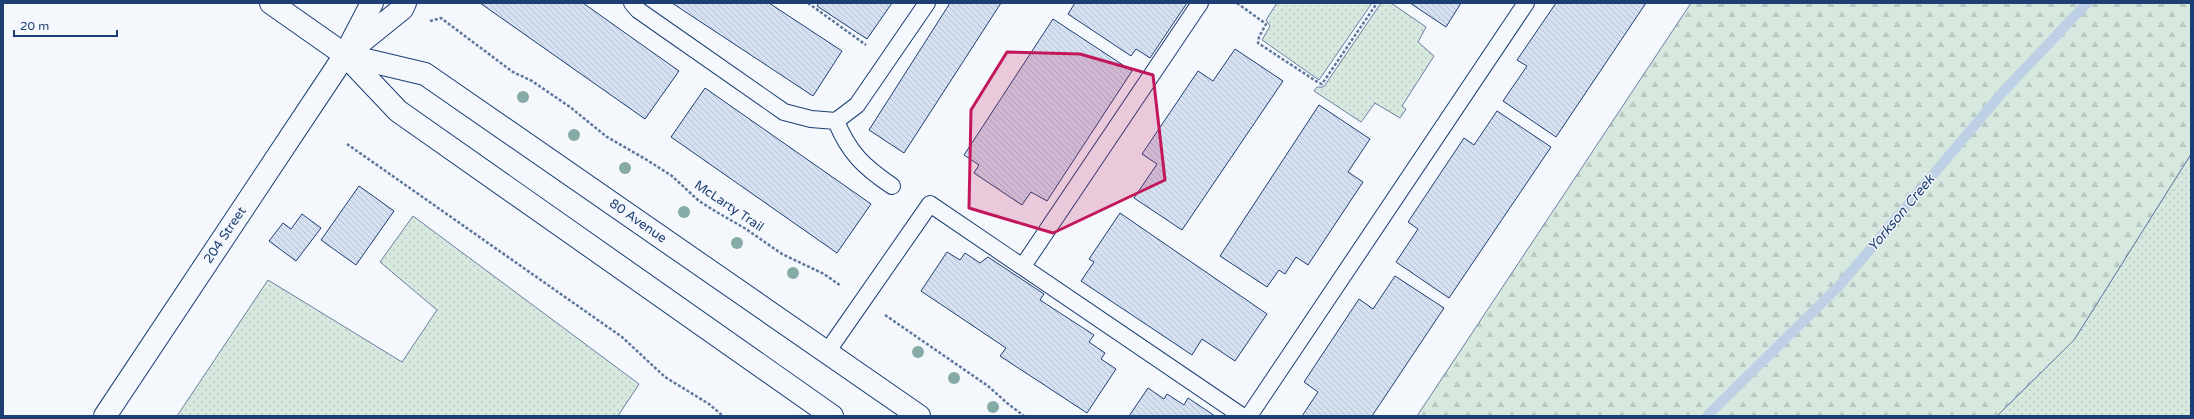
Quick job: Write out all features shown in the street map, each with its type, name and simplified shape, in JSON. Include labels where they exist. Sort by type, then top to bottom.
[{"type":"main road","name":"80 Avenue","points":[[271,3],[345,55],[398,111],[832,416]]},
{"type":"main road","name":"204 Street","points":[[105,416],[345,55],[372,3]]},
{"type":"main road","name":"204 Street","points":[[345,55],[402,9],[405,3]]},
{"type":"main road","name":"80 Avenue","points":[[345,55],[425,74],[919,416]]},
{"type":"lane","points":[[632,3],[638,10],[784,112],[811,119],[836,121],[857,104],[927,3]]},
{"type":"lane","points":[[1023,266],[1200,3]]},
{"type":"lane","points":[[1248,416],[1526,3]]},
{"type":"lane","points":[[836,121],[845,142],[858,160],[892,186]]},
{"type":"lane","points":[[827,352],[930,204],[1242,416]]},
{"type":"path","points":[[808,3],[888,61]]},
{"type":"path","points":[[1237,3],[1266,24],[1259,37],[1258,43],[1319,84],[1322,84],[1377,3]]},
{"type":"path","name":"McLarty Trail","points":[[423,22],[441,18],[513,72],[532,81],[570,107],[607,137],[672,176],[714,211],[746,229],[782,254],[824,274],[988,386],[1007,404],[1024,416]]},
{"type":"path","points":[[347,144],[622,337],[665,377],[709,404],[723,416]]},
{"type":"highlighted area","points":[[1007,52],[1080,54],[1153,75],[1165,180],[1053,233],[969,208],[971,110]]},
{"type":"green space","points":[[1277,3],[1372,3],[1319,80],[1262,40],[1270,26],[1266,20]]},
{"type":"green space","points":[[1381,3],[1391,3],[1426,27],[1418,42],[1434,56],[1402,106],[1406,109],[1400,118],[1375,103],[1361,122],[1314,91],[1317,87],[1323,87],[1325,85]]},
{"type":"green space","points":[[1691,3],[2191,3],[2191,154],[2074,340],[1997,416],[1417,416]]},
{"type":"green space","points":[[2191,154],[2191,416],[1997,416],[2074,340]]},
{"type":"green space","points":[[413,216],[639,384],[618,416],[177,416],[268,280],[402,362],[437,310],[380,262]]},
{"type":"building","points":[[480,3],[583,3],[679,71],[645,119]]},
{"type":"building","points":[[672,3],[769,3],[842,51],[813,96]]},
{"type":"building","points":[[819,3],[892,3],[867,39],[817,6]]},
{"type":"building","points":[[950,3],[1001,3],[904,153],[869,130]]},
{"type":"building","points":[[1075,3],[1187,3],[1150,58],[1136,49],[1131,56],[1068,14]]},
{"type":"building","points":[[1410,3],[1461,3],[1446,27]]},
{"type":"building","points":[[1556,3],[1646,3],[1556,137],[1503,101],[1527,66],[1517,60]]},
{"type":"building","points":[[1053,19],[1132,71],[1047,201],[1031,192],[1022,205],[974,173],[979,165],[964,155]]},
{"type":"building","points":[[1235,49],[1283,81],[1182,230],[1134,198],[1157,164],[1142,154],[1198,71],[1213,81]]},
{"type":"building","points":[[705,88],[871,204],[837,253],[671,137]]},
{"type":"building","points":[[1319,105],[1370,139],[1348,172],[1363,182],[1308,265],[1296,257],[1285,274],[1279,270],[1267,287],[1220,256]]},
{"type":"building","points":[[1497,111],[1551,147],[1449,298],[1396,262],[1418,229],[1408,222],[1464,138],[1474,145]]},
{"type":"building","points":[[359,186],[394,211],[356,265],[321,240]]},
{"type":"building","points":[[1120,213],[1267,314],[1235,361],[1202,339],[1192,355],[1081,281],[1094,262],[1089,259]]},
{"type":"building","points":[[302,214],[321,228],[296,261],[269,241],[283,223],[291,229]]},
{"type":"building","points":[[947,252],[960,260],[965,253],[980,263],[988,257],[1044,294],[1040,300],[1094,335],[1089,342],[1105,353],[1101,359],[1116,369],[1087,413],[1000,356],[1006,348],[921,291]]},
{"type":"building","points":[[1395,276],[1444,308],[1372,416],[1302,416],[1318,392],[1304,382],[1359,299],[1373,309]]},
{"type":"building","points":[[1148,388],[1164,399],[1167,394],[1184,405],[1188,398],[1215,416],[1129,416]]},
{"type":"waterway","name":"Yorkson Creek","points":[[1707,416],[1840,285],[2001,94],[2087,3]]}]
